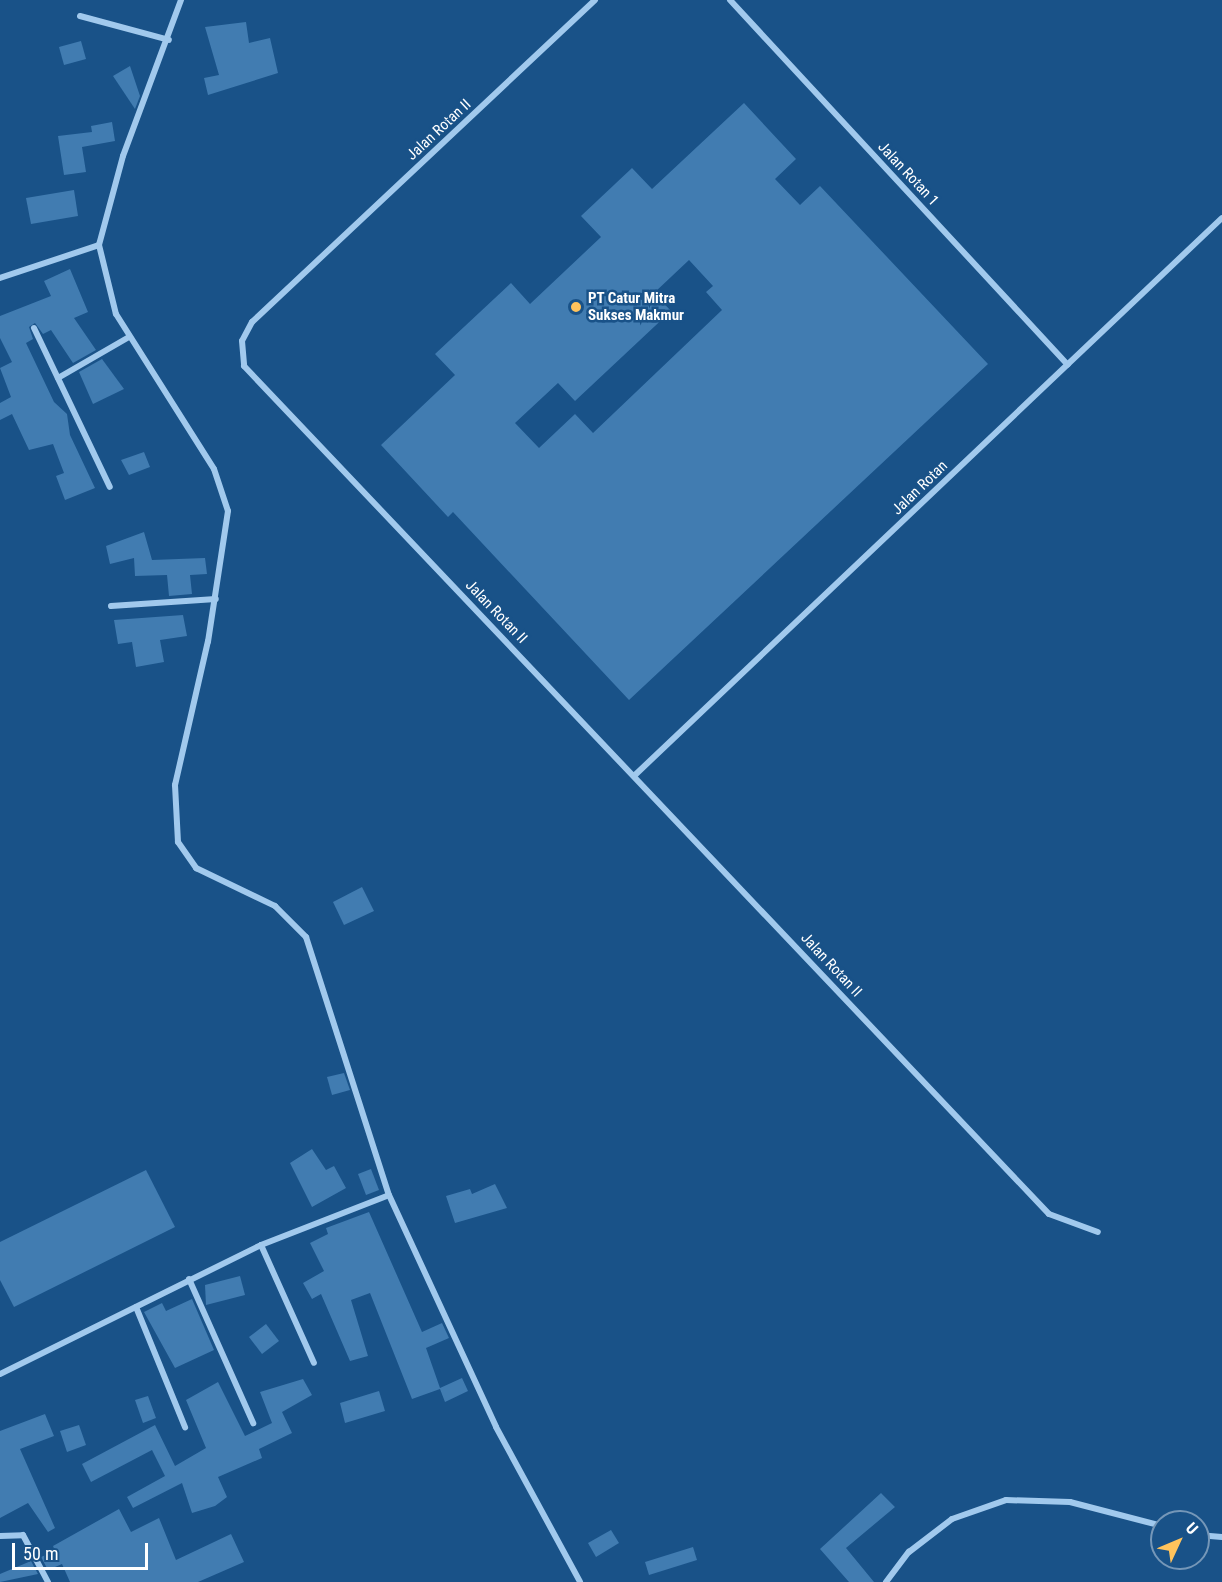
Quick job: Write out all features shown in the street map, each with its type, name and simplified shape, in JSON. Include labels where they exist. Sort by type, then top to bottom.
[{"type":"street","points":[[181,0],[169,40],[123,156],[99,245],[107,290],[129,338],[224,491],[228,527],[216,599],[175,784],[178,842],[196,868],[274,906],[306,937],[389,1194],[496,1427],[580,1582]]},
{"type":"street","name":"Jalan Rotan II","points":[[595,0],[252,322],[242,341],[244,366],[635,775],[1049,1214],[1098,1232]]},
{"type":"street","name":"Jalan Rotan 1","points":[[730,0],[1068,365]]},
{"type":"street","points":[[80,16],[169,40]]},
{"type":"street","name":"Jalan Rotan","points":[[635,775],[1222,218]]},
{"type":"street","points":[[0,278],[99,245]]},
{"type":"street","points":[[34,328],[110,487]]},
{"type":"street","points":[[58,378],[129,338]]},
{"type":"street","points":[[111,606],[216,599]]},
{"type":"street","points":[[0,1374],[261,1245],[389,1194]]},
{"type":"street","points":[[261,1245],[314,1364]]},
{"type":"street","points":[[189,1279],[253,1423]]},
{"type":"street","points":[[136,1307],[185,1427]]},
{"type":"street","points":[[886,1582],[909,1552],[952,1519],[1006,1500],[1070,1502],[1150,1523]]},
{"type":"street","points":[[0,1536],[23,1535],[48,1582]]},
{"type":"building","points":[[246,22],[249,43],[270,38],[278,73],[208,95],[204,78],[219,75],[205,27]]},
{"type":"building","points":[[81,41],[86,59],[64,65],[59,47]]},
{"type":"building","points":[[130,66],[140,96],[135,109],[113,76]]},
{"type":"building","points":[[744,103],[796,159],[775,179],[800,205],[820,186],[988,364],[629,700],[453,512],[448,517],[381,445],[455,375],[435,354],[511,283],[530,304],[601,237],[581,216],[632,168],[652,189]],"holes":[[[689,260],[713,286],[706,292],[722,310],[593,433],[575,414],[539,448],[515,423],[558,383],[575,401],[671,311],[654,293]]]},
{"type":"building","points":[[112,122],[115,141],[82,147],[86,172],[64,175],[58,136],[92,132],[91,126]]},
{"type":"building","points":[[74,190],[78,216],[31,224],[26,198]]},
{"type":"building","points":[[70,269],[88,312],[74,318],[96,350],[73,363],[51,330],[43,334],[35,323],[29,327],[33,339],[26,343],[54,402],[67,414],[70,435],[95,488],[65,500],[56,476],[64,473],[53,444],[29,450],[12,414],[0,420],[0,403],[11,397],[0,368],[12,362],[0,338],[0,316],[51,296],[44,281]]},
{"type":"building","points":[[102,359],[124,389],[93,404],[79,372]]},
{"type":"building","points":[[144,452],[150,467],[129,475],[121,460]]},
{"type":"building","points":[[144,532],[152,560],[205,558],[207,574],[190,575],[192,594],[169,596],[167,575],[135,576],[134,558],[110,564],[106,546]]},
{"type":"building","points":[[183,615],[187,636],[160,640],[164,662],[136,667],[132,642],[118,644],[114,620]]},
{"type":"building","points":[[362,887],[374,911],[344,925],[333,902]]},
{"type":"building","points":[[344,1073],[350,1090],[332,1095],[327,1077]]},
{"type":"building","points":[[312,1149],[326,1170],[334,1166],[346,1188],[312,1207],[290,1163]]},
{"type":"building","points":[[371,1169],[379,1190],[366,1195],[358,1174]]},
{"type":"building","points":[[146,1170],[175,1227],[14,1307],[0,1280],[0,1242]]},
{"type":"building","points":[[495,1184],[507,1208],[455,1223],[446,1196],[470,1189],[472,1194]]},
{"type":"building","points":[[369,1212],[422,1332],[442,1323],[449,1338],[426,1348],[440,1388],[462,1378],[468,1391],[445,1402],[440,1389],[412,1399],[370,1293],[351,1300],[368,1356],[350,1361],[321,1294],[312,1299],[303,1283],[324,1271],[310,1243],[328,1234],[326,1228]]},
{"type":"building","points":[[240,1276],[245,1295],[206,1305],[205,1285]]},
{"type":"building","points":[[192,1299],[214,1350],[175,1368],[144,1312],[162,1303],[166,1311]]},
{"type":"building","points":[[266,1324],[279,1341],[262,1354],[249,1337]]},
{"type":"building","points":[[303,1379],[312,1395],[282,1412],[292,1433],[259,1449],[262,1458],[218,1477],[227,1497],[215,1506],[192,1513],[182,1483],[133,1508],[127,1497],[165,1476],[152,1450],[91,1482],[82,1464],[155,1425],[175,1466],[206,1448],[186,1400],[218,1382],[245,1436],[272,1423],[260,1392]]},
{"type":"building","points":[[379,1391],[385,1411],[345,1423],[340,1403]]},
{"type":"building","points":[[148,1396],[156,1418],[143,1423],[135,1400]]},
{"type":"building","points":[[45,1414],[54,1436],[20,1449],[55,1528],[48,1532],[28,1503],[0,1518],[0,1431]]},
{"type":"building","points":[[79,1425],[86,1445],[67,1452],[60,1431]]},
{"type":"building","points":[[881,1493],[895,1507],[846,1548],[874,1582],[849,1582],[820,1549]]},
{"type":"building","points":[[119,1509],[131,1532],[159,1518],[176,1560],[231,1534],[244,1562],[198,1582],[70,1582],[62,1564],[48,1570],[41,1557],[55,1551],[53,1546]]},
{"type":"building","points":[[611,1530],[619,1543],[596,1557],[588,1543]]},
{"type":"building","points":[[693,1547],[697,1560],[649,1575],[645,1562]]},
{"type":"building","points":[[31,1561],[38,1574],[0,1582],[0,1574]]},
{"type":"place","name":"PT Catur Mitra Sukses Makmur","points":[[576,307]]}]
